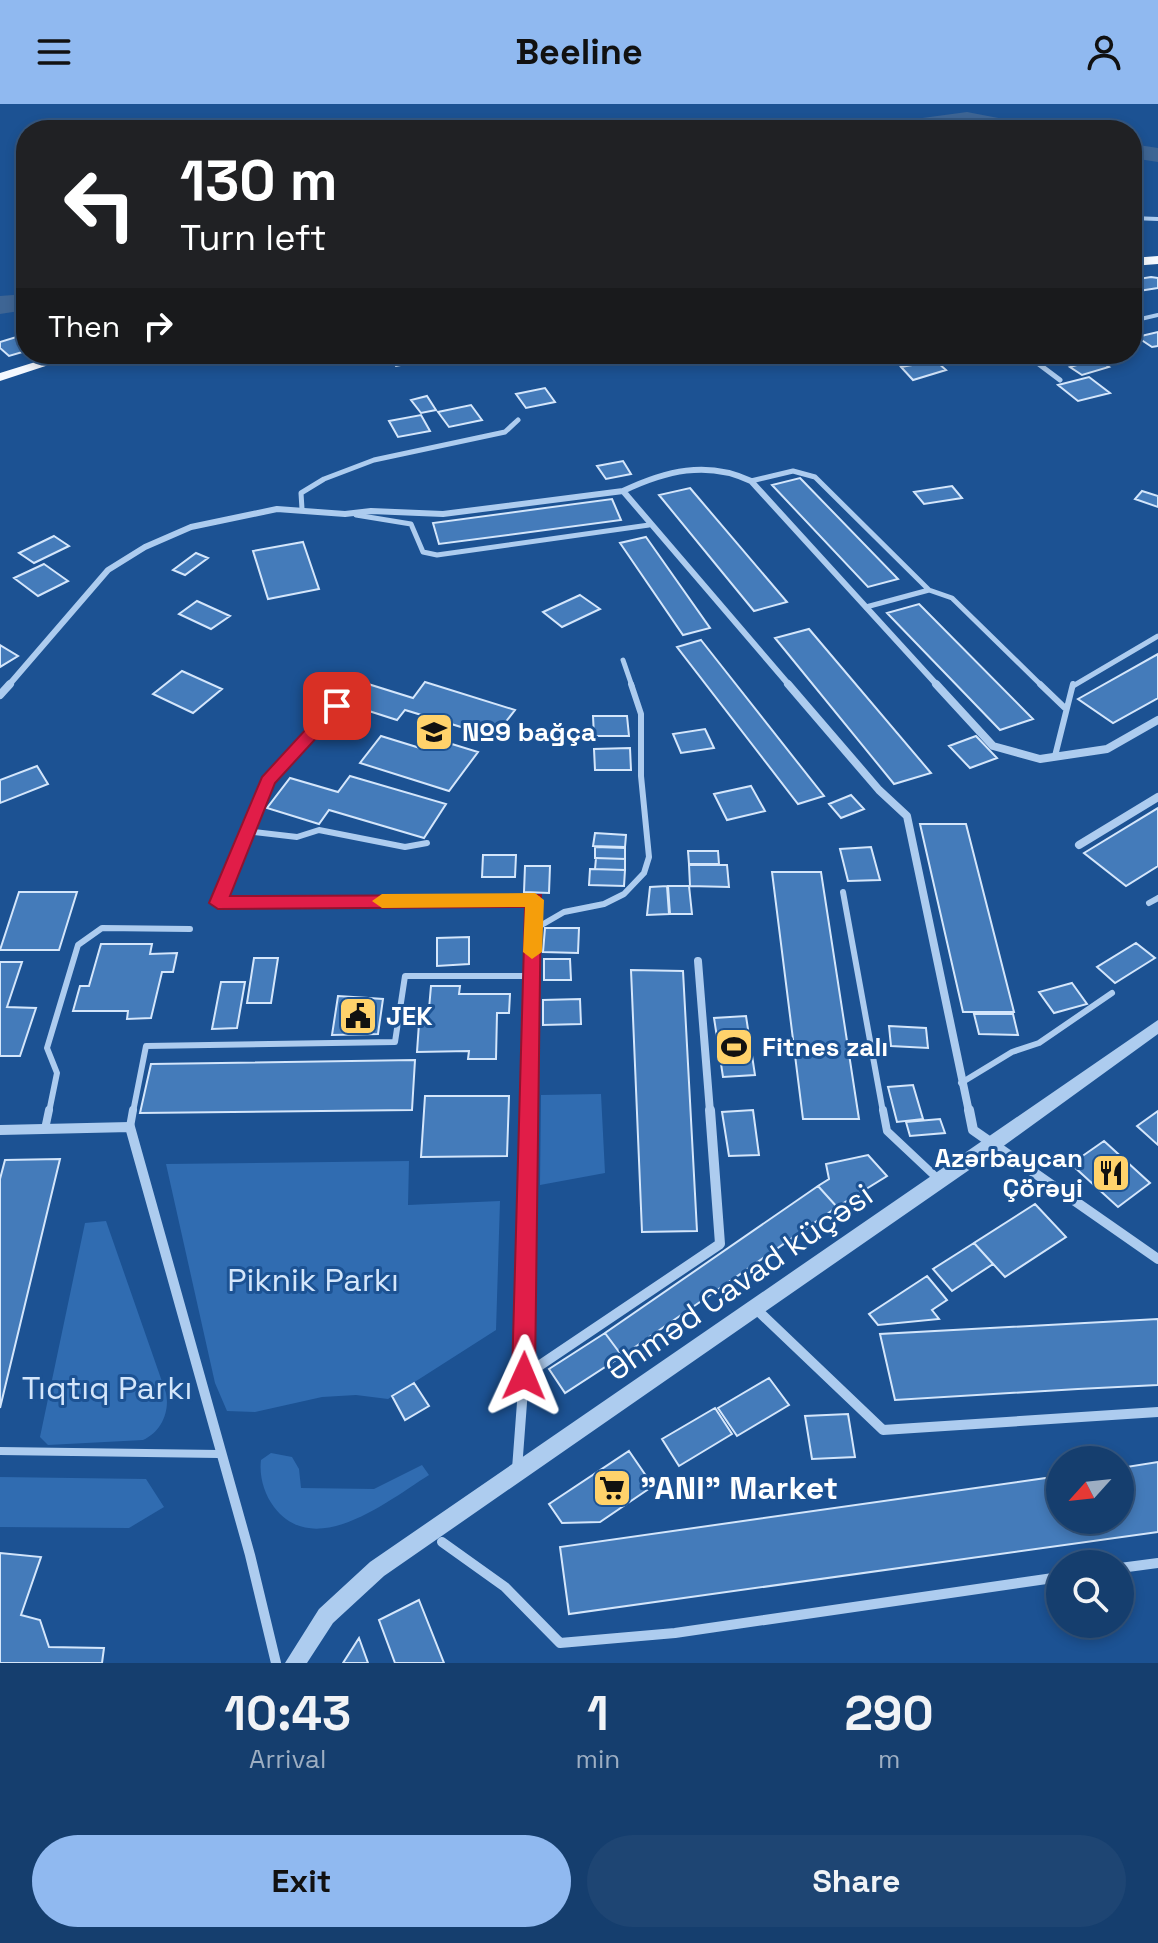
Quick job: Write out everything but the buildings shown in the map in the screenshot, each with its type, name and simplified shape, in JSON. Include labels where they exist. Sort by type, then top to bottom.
[{"type":"main road","points":[[0,377],[42,364]]},
{"type":"street","points":[[0,695],[108,570],[126,557],[191,527],[249,513],[302,509],[345,514],[371,511],[412,520],[623,491],[653,477],[699,468],[724,469],[751,481],[993,746],[1040,759],[1107,749],[1158,720]]},
{"type":"street","points":[[623,491],[879,790],[907,816],[973,1130],[1158,1259]]},
{"type":"street","points":[[1079,845],[1158,797]]},
{"type":"street","points":[[218,903],[535,900],[524,1376],[517,1470]]},
{"type":"street","points":[[524,1376],[720,1244],[698,961]]},
{"type":"street","name":"Əhməd Cavad küçəsi","points":[[295,1663],[326,1616],[377,1569],[992,1145],[1158,1026]]},
{"type":"street","points":[[0,1130],[130,1127],[219,1454],[250,1555],[276,1663]]},
{"type":"street","points":[[756,1309],[883,1430],[1158,1412]]},
{"type":"street","points":[[442,1542],[505,1587],[560,1643],[675,1633],[1046,1579]]},
{"type":"street","points":[[1134,1566],[1158,1563]]},
{"type":"lane","points":[[1039,364],[1060,380]]},
{"type":"lane","points":[[302,509],[301,493],[321,479],[386,457],[505,432],[518,420]]},
{"type":"lane","points":[[751,481],[793,471],[815,477],[929,590],[952,598],[1066,709]]},
{"type":"lane","points":[[412,520],[423,552],[437,555],[649,525]]},
{"type":"lane","points":[[866,607],[929,590]]},
{"type":"lane","points":[[1055,756],[1073,684],[1158,636]]},
{"type":"lane","points":[[533,930],[564,912],[604,904],[624,894],[644,873],[649,857],[641,776],[641,714],[623,660]]},
{"type":"lane","points":[[218,903],[268,781],[357,684]]},
{"type":"lane","points":[[245,831],[297,837],[319,830],[405,847],[427,843]]},
{"type":"lane","points":[[843,892],[887,1131],[939,1180]]},
{"type":"lane","points":[[1149,903],[1158,898]]},
{"type":"lane","points":[[45,1129],[57,1073],[47,1048],[78,945],[102,928],[190,929]]},
{"type":"lane","points":[[130,1127],[146,1046],[395,1042],[405,976],[532,976]]},
{"type":"lane","points":[[961,1083],[1012,1052],[1039,1043],[1112,993]]},
{"type":"lane","points":[[0,1451],[219,1454]]},
{"type":"green space","points":[[601,1094],[605,1173],[540,1185],[541,1095]]},
{"type":"green space","name":"Piknik Parkı","points":[[409,1161],[408,1205],[500,1201],[496,1330],[388,1399],[356,1395],[322,1397],[255,1412],[227,1411],[215,1383],[166,1164]]},
{"type":"green space","name":"Tıqtıq Parkı","points":[[106,1221],[166,1393],[165,1414],[155,1432],[143,1440],[48,1445],[40,1437],[85,1223]]},
{"type":"green space","points":[[271,1453],[292,1457],[299,1469],[301,1488],[374,1489],[422,1465],[429,1475],[352,1521],[331,1527],[310,1528],[291,1522],[267,1496],[261,1460]]},
{"type":"green space","points":[[0,1477],[146,1479],[164,1507],[129,1528],[0,1527]]},
{"type":"waterway","points":[[945,120],[974,120]]},
{"type":"waterway","points":[[1142,153],[1158,155]]},
{"type":"waterway","points":[[0,305],[16,303]]},
{"type":"slow traffic","points":[[382,901],[535,900],[532,952]]},
{"type":"place","name":"№9 bağça","points":[[434,732]]},
{"type":"place","name":"JEK","points":[[358,1016]]},
{"type":"place","name":"Fitnes zalı","points":[[734,1047]]},
{"type":"place","name":"Azərbaycan Çörəyi","points":[[1111,1173]]},
{"type":"place","name":"\"ANI\" Market","points":[[612,1488]]},
{"type":"route","points":[[337,706],[268,781],[218,903],[535,900],[524,1376]]}]
